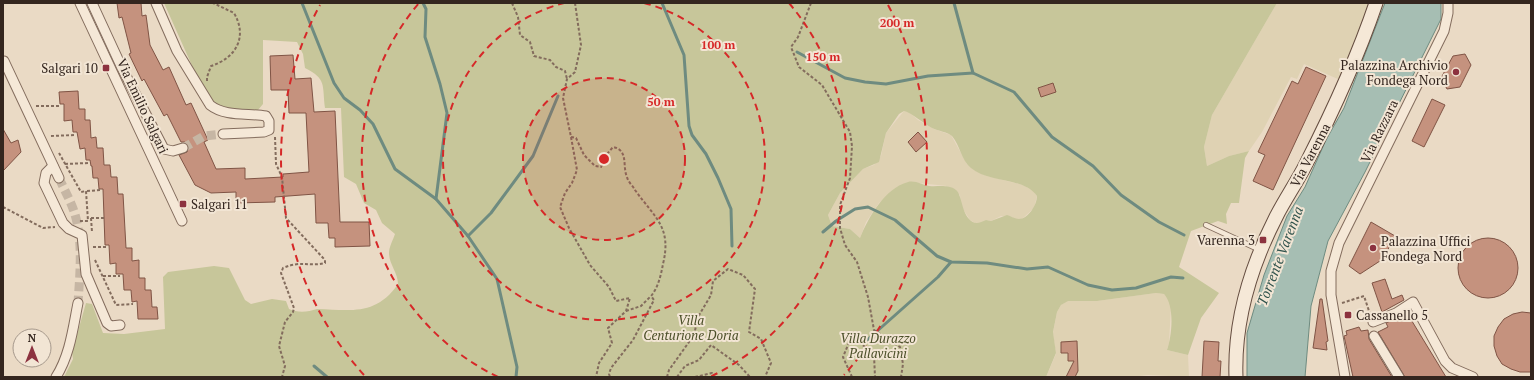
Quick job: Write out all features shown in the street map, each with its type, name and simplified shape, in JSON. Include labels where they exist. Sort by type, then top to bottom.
[{"type":"street","name":"Via Emilio Salgari","points":[[80,3],[182,221]]},
{"type":"street","points":[[92,3],[122,68],[164,149],[173,151],[183,148]]},
{"type":"street","points":[[156,3],[177,51],[210,105],[216,110],[226,113],[266,116],[269,121],[269,130],[264,132],[222,134]]},
{"type":"street","name":"Via Varenna","points":[[1236,377],[1235,357],[1240,312],[1262,251],[1276,217],[1305,167],[1343,92],[1376,3]]},
{"type":"street","name":"Via Razzara","points":[[1345,377],[1331,295],[1331,271],[1339,243],[1444,31],[1448,13],[1448,3]]},
{"type":"street","points":[[4,61],[59,178]]},
{"type":"street","points":[[53,166],[46,173],[44,183],[62,221],[69,229],[82,235],[86,274],[107,323],[111,326],[120,325]]},
{"type":"street","points":[[1373,322],[1396,313],[1414,302],[1445,361],[1452,368],[1473,377]]},
{"type":"street","points":[[56,377],[62,367],[72,335],[78,303]]},
{"type":"street","points":[[1374,336],[1399,377]]},
{"type":"lane","points":[[1206,225],[1262,251]]},
{"type":"path","points":[[208,82],[207,77],[211,66],[222,63],[234,51],[239,44],[241,31],[234,13],[213,3]]},
{"type":"path","points":[[512,3],[518,17],[520,35],[530,42],[534,56],[550,60],[556,67],[565,71],[567,79],[563,103],[577,170],[560,206],[568,228],[590,265],[609,287],[616,301],[630,298],[626,311]]},
{"type":"path","points":[[567,79],[575,72],[581,44],[574,3]]},
{"type":"path","points":[[811,3],[798,37],[791,47],[799,67],[822,85],[850,132],[852,146],[850,178],[840,206],[840,228],[845,244],[857,262],[868,297],[874,330],[900,347],[903,364],[901,377]]},
{"type":"path","points":[[39,112],[36,106],[60,106]]},
{"type":"path","points":[[48,130],[54,142]]},
{"type":"path","points":[[275,134],[276,164],[282,177],[286,218],[325,260],[325,263],[318,264],[294,263],[283,268],[281,273],[294,308],[293,312],[285,322],[279,346],[285,366],[282,377]]},
{"type":"path","points":[[51,136],[75,135]]},
{"type":"path","points":[[571,137],[576,138],[584,155],[595,166],[601,167],[607,154],[613,147],[619,148],[623,152],[626,177],[644,203],[659,220],[666,244],[665,256],[656,287],[651,296],[641,306],[626,311],[608,328],[612,342],[599,363],[596,377]]},
{"type":"path","points":[[57,149],[81,192],[101,190]]},
{"type":"path","points":[[65,164],[88,163]]},
{"type":"path","points":[[86,191],[92,233]]},
{"type":"path","points":[[3,207],[43,228],[54,228],[62,221]]},
{"type":"path","points":[[89,219],[104,218]]},
{"type":"path","points":[[92,240],[93,252]]},
{"type":"path","points":[[93,247],[106,247]]},
{"type":"path","points":[[93,256],[116,305],[133,304]]},
{"type":"path","points":[[667,377],[669,370],[694,335],[698,318],[711,295],[713,281],[728,269],[743,275],[755,289],[749,332],[761,339],[771,363],[765,377]]},
{"type":"path","points":[[103,276],[120,276]]},
{"type":"path","points":[[610,377],[609,374],[611,368],[633,340],[646,318],[654,300],[651,296]]},
{"type":"path","points":[[1333,305],[1364,296],[1373,322]]},
{"type":"path","points":[[852,377],[843,357],[850,340],[858,342],[874,355],[875,377]]},
{"type":"path","points":[[677,377],[685,366],[699,360],[711,345],[739,365],[750,377]]},
{"type":"path","points":[[695,377],[712,373],[712,377]]},
{"type":"shaded area","points":[[1277,3],[1372,3],[1340,80],[1304,64],[1297,79],[1291,77],[1262,132],[1249,151],[1229,156],[1207,166],[1204,147],[1212,115]]},
{"type":"shaded area","points":[[904,111],[909,112],[918,120],[934,129],[951,135],[967,164],[976,171],[987,176],[1023,185],[1034,191],[1037,196],[1034,208],[1022,219],[1016,220],[1012,217],[1001,216],[991,221],[986,220],[981,223],[975,223],[970,220],[961,206],[960,195],[947,186],[908,182],[893,191],[879,203],[866,222],[860,238],[850,229],[832,226],[828,215],[840,193],[863,169],[874,165],[881,156],[886,133]]},
{"type":"shaded area","points":[[1156,293],[1164,294],[1169,300],[1171,307],[1169,343],[1167,350],[1188,355],[1189,377],[1148,375],[1130,377],[1046,377],[1056,354],[1053,333],[1057,312],[1061,305],[1067,301],[1097,301]]},
{"type":"green space","points":[[164,3],[1277,3],[1212,115],[1204,147],[1207,166],[1229,156],[1249,151],[1245,158],[1239,203],[1231,203],[1226,214],[1227,224],[1218,221],[1191,231],[1179,267],[1219,293],[1201,318],[1188,355],[1167,350],[1172,321],[1170,306],[1164,294],[1156,293],[1097,301],[1068,301],[1061,305],[1057,312],[1053,332],[1056,353],[1046,377],[64,377],[73,359],[72,352],[86,303],[92,304],[103,333],[124,334],[165,329],[163,277],[168,272],[214,266],[229,268],[245,300],[251,304],[272,299],[286,301],[289,309],[299,312],[317,309],[362,309],[381,302],[398,284],[397,276],[389,257],[390,246],[395,234],[382,223],[376,210],[364,203],[356,184],[344,177],[341,108],[325,108],[323,88],[320,79],[305,68],[303,54],[297,42],[263,40],[263,104],[258,110],[219,109],[206,97]],"holes":[[[904,111],[932,128],[948,133],[952,136],[968,165],[978,173],[1015,183],[1031,190],[1037,196],[1037,200],[1029,214],[1026,217],[1018,219],[1007,215],[991,221],[986,220],[975,223],[966,215],[958,192],[953,188],[908,182],[892,190],[878,205],[860,238],[850,229],[832,226],[828,215],[840,193],[863,169],[879,162],[886,133],[899,114]]]},
{"type":"water","name":"Torrente Varenna","points":[[1385,3],[1441,3],[1441,19],[1365,172],[1328,241],[1311,306],[1305,377],[1247,377],[1247,333],[1264,275],[1287,216],[1305,187],[1326,140],[1344,108]]},
{"type":"building","points":[[117,3],[141,3],[142,16],[146,15],[150,45],[163,70],[169,67],[186,105],[191,103],[208,140],[204,142],[216,169],[245,168],[245,179],[283,177],[283,174],[309,172],[306,113],[289,113],[288,90],[271,90],[270,56],[293,55],[295,79],[311,78],[314,112],[335,111],[340,222],[369,222],[370,246],[335,247],[335,238],[329,238],[328,223],[316,223],[315,194],[275,197],[275,202],[236,203],[236,192],[211,193],[195,185],[179,155],[187,152],[189,146],[185,142],[181,142],[167,114],[164,116],[144,79],[142,81],[129,54],[131,53],[122,17],[119,18]]},
{"type":"building","name":"Palazzina Archivio Fondega Nord","points":[[1465,54],[1471,65],[1460,87],[1447,89],[1441,78],[1453,56]]},
{"type":"building","points":[[1306,67],[1326,76],[1273,190],[1253,181],[1265,155],[1258,152],[1292,81],[1298,84]]},
{"type":"building","points":[[1053,83],[1056,92],[1041,97],[1038,88]]},
{"type":"building","points":[[78,91],[79,109],[85,109],[85,120],[90,120],[91,138],[96,137],[97,148],[103,148],[104,165],[110,165],[111,177],[117,177],[118,194],[123,194],[126,248],[132,248],[132,261],[139,260],[139,278],[145,278],[145,290],[151,290],[152,307],[157,307],[158,319],[138,319],[137,301],[132,302],[131,290],[124,290],[123,274],[116,274],[116,263],[110,264],[109,245],[105,245],[103,189],[99,189],[98,178],[93,178],[90,160],[86,160],[85,148],[80,149],[77,132],[73,132],[72,120],[64,121],[64,104],[60,104],[59,92]]},
{"type":"building","points":[[1432,99],[1445,105],[1424,147],[1412,141]]},
{"type":"building","points":[[3,129],[11,143],[18,140],[21,152],[3,171]]},
{"type":"building","points":[[918,132],[927,142],[916,152],[908,142]]},
{"type":"building","name":"Palazzina Uffici Fondega Nord","points":[[1371,222],[1395,236],[1383,259],[1360,274],[1349,266]]},
{"type":"building","points":[[1482,238],[1494,238],[1510,246],[1516,256],[1518,268],[1516,280],[1510,290],[1494,298],[1482,298],[1466,290],[1458,274],[1458,262],[1466,246]]},
{"type":"building","points":[[1385,279],[1392,299],[1402,295],[1404,300],[1382,312],[1372,283]]},
{"type":"building","points":[[1320,299],[1322,299],[1328,341],[1326,342],[1327,350],[1313,348]]},
{"type":"building","points":[[1522,312],[1531,313],[1531,372],[1520,372],[1502,364],[1497,356],[1494,346],[1494,336],[1504,319],[1513,314]]},
{"type":"building","points":[[1407,313],[1446,377],[1405,377],[1378,332],[1388,327],[1386,323]]},
{"type":"building","points":[[1359,327],[1361,331],[1368,330],[1369,339],[1392,377],[1353,377],[1344,336],[1347,335],[1346,331]]},
{"type":"building","points":[[1077,341],[1078,371],[1075,377],[1066,377],[1074,361],[1068,361],[1068,353],[1061,353],[1061,342]]},
{"type":"building","points":[[1204,341],[1219,342],[1218,361],[1221,361],[1220,377],[1202,377]]},
{"type":"waterway","points":[[302,3],[334,83],[344,98],[360,110],[373,124],[395,169],[436,199],[468,236],[497,279],[517,367],[516,377]]},
{"type":"waterway","points":[[423,3],[426,9],[425,37],[440,84],[447,113],[436,199]]},
{"type":"waterway","points":[[662,3],[684,55],[689,126],[692,135],[706,154],[731,209],[732,246]]},
{"type":"waterway","points":[[954,3],[973,73],[1014,92],[1052,137],[1093,166],[1121,195],[1159,222],[1184,235]]},
{"type":"waterway","points":[[797,52],[845,78],[865,82],[886,84],[928,76],[973,73]]},
{"type":"waterway","points":[[468,236],[491,213],[533,156],[558,96]]},
{"type":"waterway","points":[[823,232],[836,221],[855,209],[868,207],[895,220],[937,256],[951,262],[987,263],[1027,269],[1048,267],[1088,285],[1112,290],[1136,288],[1171,277],[1183,278]]},
{"type":"waterway","points":[[866,341],[938,277],[951,262]]},
{"type":"waterway","points":[[314,366],[327,377]]},
{"type":"tunnel","points":[[183,148],[204,136],[223,134]]},
{"type":"tunnel","points":[[59,178],[76,217],[80,241],[80,279],[78,303]]},
{"type":"place","name":"Salgari 10","points":[[106,68]]},
{"type":"place","name":"Palazzina Archivio Fondega Nord","points":[[1456,72]]},
{"type":"place","name":"Salgari 11","points":[[183,204]]},
{"type":"place","name":"Varenna 3","points":[[1263,240]]},
{"type":"place","name":"Palazzina Uffici Fondega Nord","points":[[1373,248]]},
{"type":"place","name":"Cassanello 5","points":[[1348,315]]},
{"type":"park label","name":"Villa Centurione Doria","points":[[691,328]]},
{"type":"park label","name":"Villa Durazzo Pallavicini","points":[[878,346]]}]
